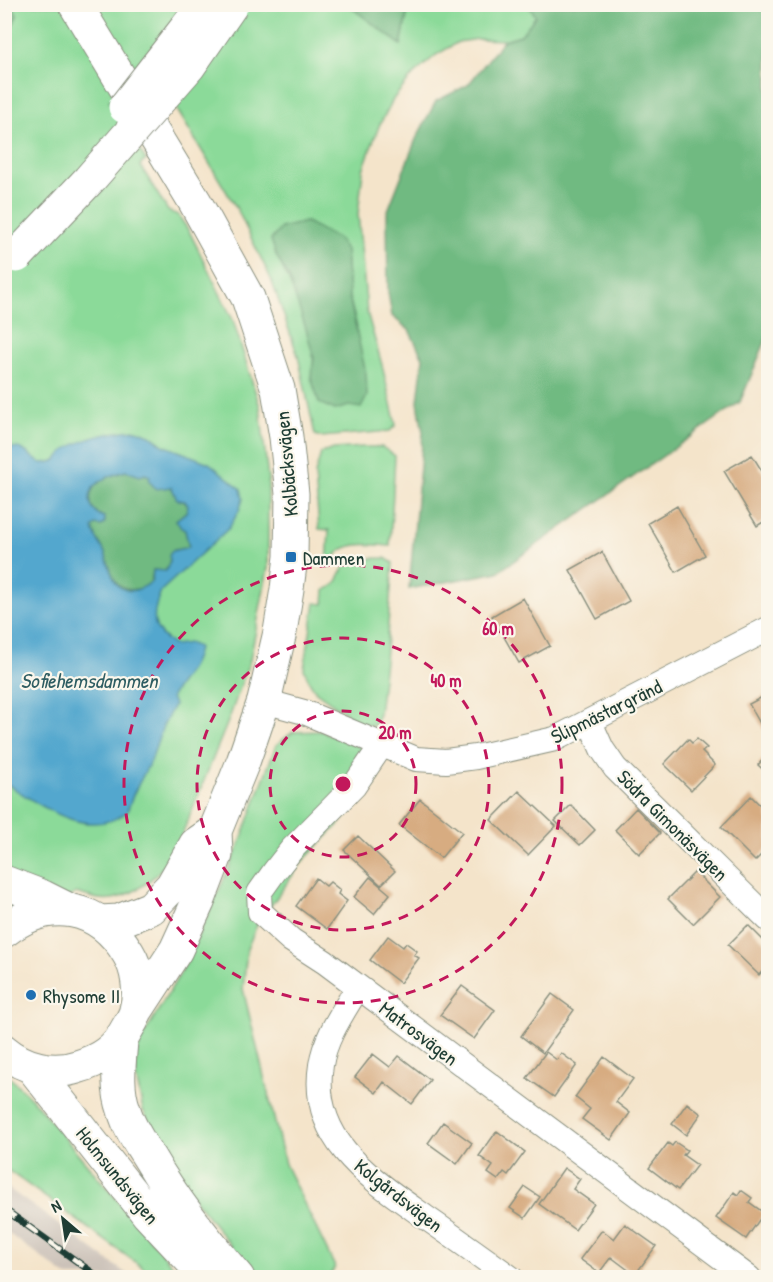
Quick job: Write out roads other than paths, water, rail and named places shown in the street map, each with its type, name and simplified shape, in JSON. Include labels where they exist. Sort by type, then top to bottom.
[{"type":"main road","name":"Kolbäcksvägen","points":[[75,4],[224,251],[248,298],[278,389],[292,494],[291,557],[280,632],[264,701],[243,762],[215,831],[216,855],[176,950],[136,1011],[121,1041]]},
{"type":"main road","points":[[11,247],[205,4]]},
{"type":"main road","points":[[11,247],[89,180],[189,66],[232,4]]},
{"type":"main road","name":"Kolbäcksvägen","points":[[4,931],[20,919],[40,912],[55,910],[119,921],[151,908],[172,886],[196,844],[215,831]]},
{"type":"main road","points":[[4,882],[85,916],[119,938],[134,962],[138,984],[136,1011]]},
{"type":"main road","points":[[4,1051],[33,1068],[64,1071],[97,1061],[121,1041]]},
{"type":"main road","name":"Holmsundsvägen","points":[[121,1041],[118,1079],[123,1109],[130,1127],[192,1224],[237,1278]]},
{"type":"main road","name":"Holmsundsvägen","points":[[33,1068],[148,1214],[208,1278]]},
{"type":"street","name":"Slipmästargränd","points":[[264,701],[304,712],[416,759],[446,761],[511,750],[555,739],[768,629]]},
{"type":"street","name":"Södra Gimonäsvägen","points":[[590,722],[602,749],[615,768],[768,919]]},
{"type":"street","name":"Matrosvägen","points":[[381,746],[354,786],[292,849],[259,894],[260,912],[291,940],[325,962],[749,1278]]},
{"type":"street","name":"Kolgårdsvägen","points":[[358,987],[334,1029],[321,1066],[323,1106],[329,1126],[338,1143],[353,1162],[378,1184],[511,1278]]},
{"type":"water","name":"Sofiehemsdammen","points":[[137,430],[152,436],[163,445],[209,463],[241,489],[243,499],[229,528],[161,591],[154,615],[160,634],[174,645],[189,643],[198,647],[197,654],[171,697],[174,705],[127,812],[112,820],[96,823],[80,822],[48,809],[5,783],[5,447],[21,449],[41,463],[45,463],[57,460],[62,453],[81,442]],"holes":[[[126,471],[140,476],[145,474],[150,476],[149,481],[156,489],[171,487],[177,499],[185,501],[188,506],[186,512],[176,520],[185,530],[189,547],[172,551],[166,571],[153,570],[152,581],[147,586],[127,590],[116,583],[103,549],[94,534],[93,527],[101,526],[105,522],[104,517],[94,510],[90,499],[93,488],[108,477]]]},
{"type":"railway","points":[[4,1209],[100,1278]]},
{"type":"place","name":"Dammen","points":[[291,557]]},
{"type":"place","name":"Rhysome II","points":[[31,995]]}]
